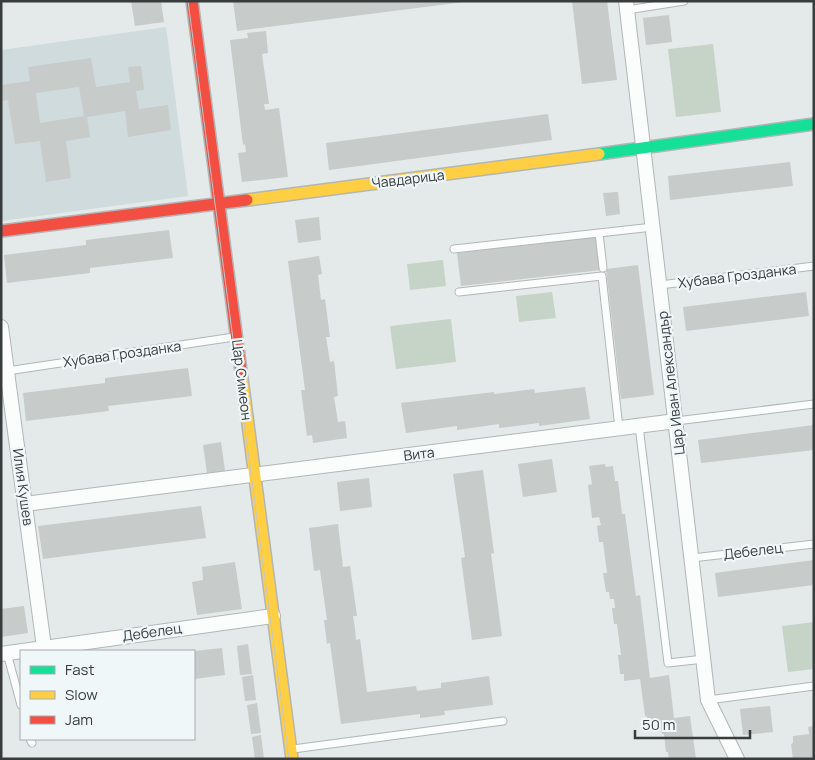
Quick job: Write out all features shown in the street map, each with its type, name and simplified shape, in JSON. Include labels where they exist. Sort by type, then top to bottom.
[{"type":"street","name":"Цар Симеон","points":[[192,1],[292,754]]},
{"type":"street","name":"Цар Иван Александър","points":[[627,5],[708,700],[737,759]]},
{"type":"street","name":"Чавдарица","points":[[1,231],[644,148],[814,124]]},
{"type":"street","name":"Илия Кушев","points":[[1,327],[44,647]]},
{"type":"street","name":"Вита","points":[[25,504],[676,421]]},
{"type":"street","name":"Дебелец","points":[[24,650],[273,616]]},
{"type":"street","name":"Дебелец","points":[[4,653],[20,651]]},
{"type":"lane","points":[[627,5],[684,1]]},
{"type":"lane","points":[[454,249],[653,227]]},
{"type":"lane","points":[[599,234],[603,268]]},
{"type":"lane","name":"Хубава Грозданка","points":[[660,286],[814,266]]},
{"type":"lane","points":[[459,292],[602,276],[619,428]]},
{"type":"lane","name":"Хубава Грозданка","points":[[7,371],[236,337]]},
{"type":"lane","name":"Вита","points":[[676,421],[814,404]]},
{"type":"lane","points":[[639,426],[668,664],[704,659]]},
{"type":"lane","name":"Дебелец","points":[[692,558],[814,544]]},
{"type":"lane","points":[[4,653],[20,702]]},
{"type":"lane","points":[[708,700],[814,686]]},
{"type":"lane","points":[[292,754],[503,721]]},
{"type":"shaded area","points":[[166,27],[188,196],[1,221],[1,50]]},
{"type":"green space","points":[[713,44],[721,112],[676,117],[668,49]]},
{"type":"green space","points":[[443,260],[446,286],[410,290],[407,264]]},
{"type":"green space","points":[[552,292],[556,318],[519,322],[516,296]]},
{"type":"green space","points":[[451,319],[456,362],[396,369],[390,326]]},
{"type":"green space","points":[[814,622],[814,669],[788,672],[782,626]]},
{"type":"building","points":[[131,1],[161,1],[164,22],[135,26]]},
{"type":"building","points":[[233,1],[464,1],[464,2],[237,31]]},
{"type":"building","points":[[572,1],[607,1],[617,80],[582,84]]},
{"type":"building","points":[[669,15],[672,42],[646,45],[643,18]]},
{"type":"building","points":[[266,31],[268,53],[262,54],[269,104],[264,104],[265,110],[279,108],[288,177],[242,182],[238,153],[246,152],[245,144],[243,145],[230,40],[248,38],[247,33]]},
{"type":"building","points":[[91,58],[96,87],[130,82],[128,67],[141,66],[144,90],[136,91],[139,109],[168,105],[171,130],[128,137],[125,111],[87,117],[90,137],[66,141],[71,178],[46,182],[40,141],[15,144],[8,100],[1,101],[1,85],[30,81],[28,67]],"holes":[[[79,87],[84,116],[40,123],[36,93]]]},
{"type":"building","points":[[548,114],[552,140],[329,170],[326,143]]},
{"type":"building","points":[[790,162],[793,186],[670,200],[668,176]]},
{"type":"building","points":[[618,192],[620,214],[606,216],[603,193]]},
{"type":"building","points":[[319,217],[321,240],[298,243],[295,220]]},
{"type":"building","points":[[169,230],[173,258],[90,268],[90,273],[7,283],[4,255],[86,245],[86,240]]},
{"type":"building","points":[[597,237],[601,270],[461,286],[457,253]]},
{"type":"building","points":[[319,256],[322,274],[318,275],[321,300],[325,299],[330,337],[326,337],[330,362],[334,361],[338,396],[334,397],[338,422],[345,421],[347,438],[313,443],[312,435],[307,436],[301,390],[305,390],[288,261]]},
{"type":"building","points":[[638,265],[654,395],[621,399],[606,269]]},
{"type":"building","points":[[806,292],[809,316],[686,331],[683,307]]},
{"type":"building","points":[[188,368],[192,396],[108,406],[109,411],[26,421],[23,393],[105,383],[105,378]]},
{"type":"building","points":[[585,387],[590,419],[539,426],[539,423],[499,428],[499,424],[457,430],[457,426],[406,433],[401,403],[494,392],[494,394],[534,389],[535,393]]},
{"type":"building","points":[[814,425],[814,450],[701,463],[698,440]]},
{"type":"building","points":[[221,442],[225,471],[207,473],[203,445]]},
{"type":"building","points":[[552,459],[557,492],[523,497],[518,464]]},
{"type":"building","points":[[605,464],[606,467],[613,466],[615,481],[618,481],[622,514],[625,514],[636,596],[640,595],[650,678],[669,675],[674,718],[690,716],[696,759],[669,759],[660,720],[646,722],[640,679],[624,681],[624,674],[620,674],[618,655],[621,655],[617,624],[614,624],[612,608],[615,608],[614,599],[610,599],[609,592],[606,592],[603,573],[607,573],[603,542],[599,542],[597,526],[601,525],[599,517],[592,518],[588,485],[592,484],[589,466]]},
{"type":"building","points":[[483,470],[494,553],[491,554],[502,636],[472,640],[461,558],[465,557],[453,474]]},
{"type":"building","points":[[369,478],[372,507],[340,511],[337,482]]},
{"type":"building","points":[[201,506],[206,538],[43,559],[38,526]]},
{"type":"building","points":[[338,524],[343,567],[350,566],[357,616],[353,616],[356,640],[360,639],[367,692],[416,686],[417,691],[441,688],[441,683],[489,676],[493,705],[444,711],[445,715],[420,718],[420,714],[341,724],[330,643],[327,644],[324,620],[327,620],[320,570],[314,571],[309,528]]},
{"type":"building","points":[[814,560],[814,585],[718,597],[715,573]]},
{"type":"building","points":[[235,562],[242,609],[197,615],[192,582],[203,580],[202,567]]},
{"type":"building","points":[[24,606],[28,633],[1,637],[1,609]]},
{"type":"building","points":[[248,644],[252,674],[240,675],[237,646]]},
{"type":"building","points":[[222,648],[225,675],[195,679],[195,651]]},
{"type":"building","points":[[253,675],[256,700],[245,701],[242,677]]},
{"type":"building","points":[[257,703],[261,733],[251,734],[247,705]]},
{"type":"building","points":[[770,706],[773,732],[743,735],[740,709]]},
{"type":"building","points":[[814,726],[814,759],[793,759],[791,744],[793,743],[793,736],[809,734],[808,727]]},
{"type":"building","points":[[261,735],[264,759],[255,759],[252,737]]},
{"type":"tram line","points":[[188,1],[289,759]]},
{"type":"traffic: fast","points":[[599,154],[814,124]]},
{"type":"traffic: slow","points":[[247,200],[599,154]]},
{"type":"traffic: slow","points":[[241,371],[292,759]]},
{"type":"traffic: jam","points":[[192,1],[241,371]]},
{"type":"traffic: jam","points":[[1,231],[247,200]]}]
